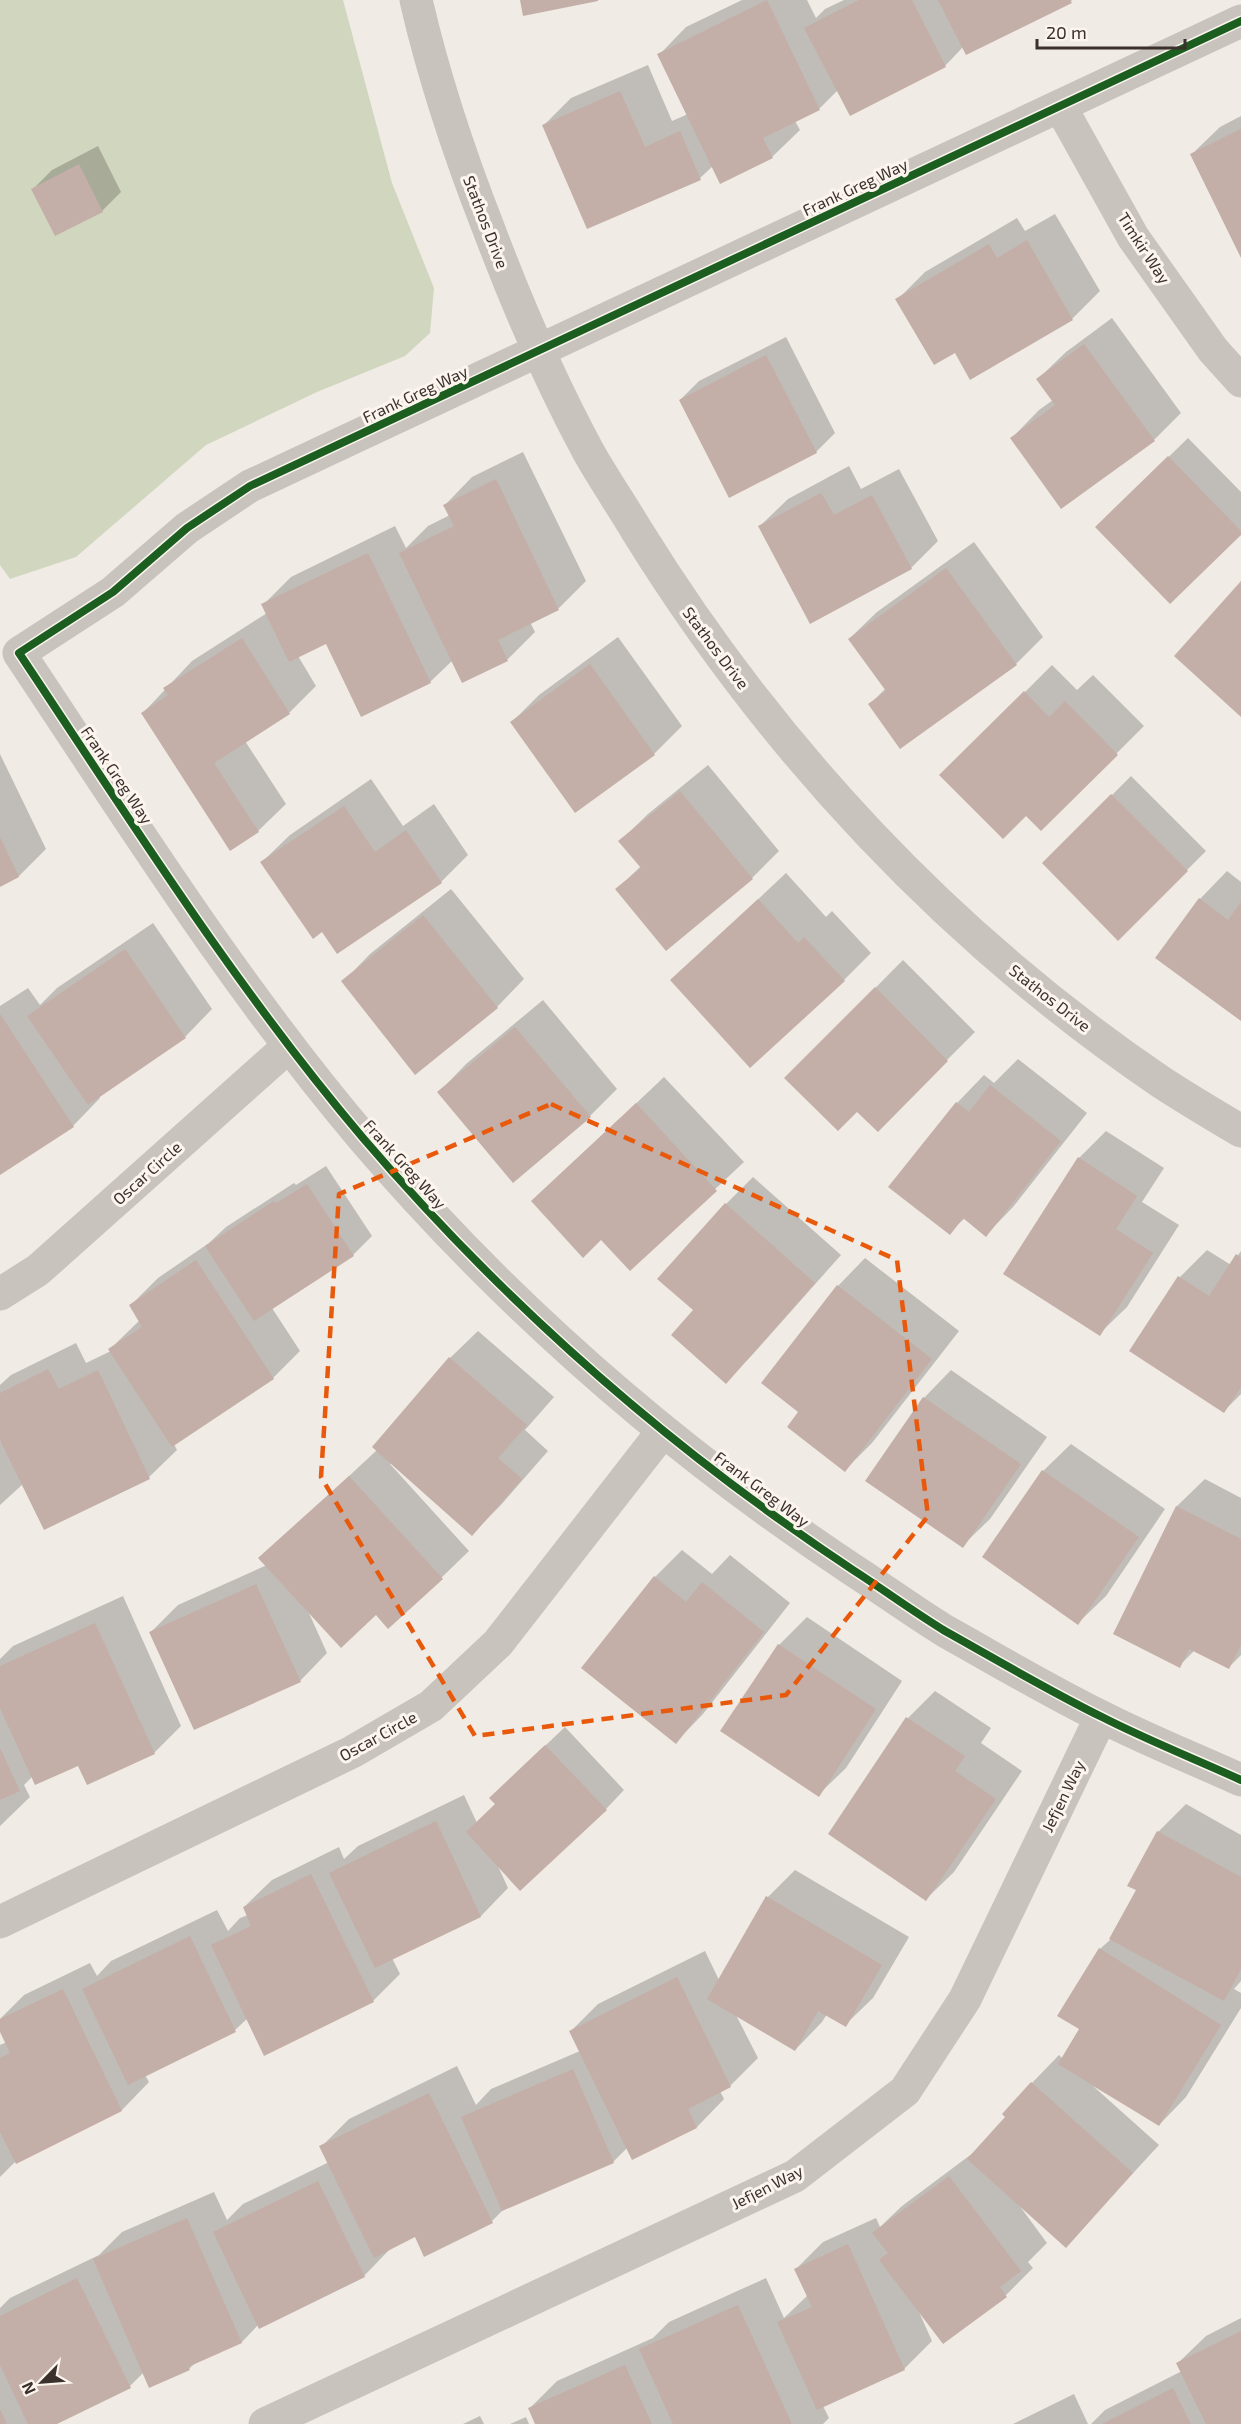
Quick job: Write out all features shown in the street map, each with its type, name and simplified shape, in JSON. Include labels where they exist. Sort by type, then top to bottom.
[{"type":"street","name":"Stathos Drive","points":[[416,0],[455,141],[515,299],[589,453],[680,599],[782,737],[858,823],[981,943],[1070,1016],[1162,1083],[1241,1131]]},
{"type":"street","name":"Frank Greg Way","points":[[1241,21],[250,486],[187,528],[113,592],[19,653],[215,945],[289,1046],[364,1139],[444,1227],[529,1312],[663,1431],[790,1528],[942,1629],[1101,1717],[1241,1780]]},
{"type":"street","name":"Timkir Way","points":[[1060,106],[1133,237],[1213,350],[1241,381]]},
{"type":"street","name":"Oscar Circle","points":[[0,1294],[38,1270],[289,1046]]},
{"type":"street","name":"Oscar Circle","points":[[0,1922],[352,1752],[430,1706],[498,1642],[663,1431]]},
{"type":"street","name":"Jefjen Way","points":[[265,2424],[795,2176],[905,2091],[965,1999],[1101,1717]]},
{"type":"highlighted area","points":[[551,1104],[897,1260],[928,1516],[786,1695],[475,1736],[321,1477],[339,1194]]},
{"type":"green space","points":[[0,0],[343,0],[392,183],[434,288],[430,333],[405,356],[317,392],[206,445],[76,557],[10,579],[0,565]]},
{"type":"building","points":[[520,0],[598,0],[598,1],[523,16]]},
{"type":"building","points":[[767,0],[820,110],[763,138],[773,158],[720,184],[657,54]]},
{"type":"building","points":[[859,0],[912,0],[946,67],[850,116],[804,28]]},
{"type":"building","points":[[938,0],[1070,0],[1072,3],[966,55]]},
{"type":"building","points":[[620,91],[645,147],[680,131],[701,180],[587,229],[542,125]]},
{"type":"building","points":[[1241,129],[1241,258],[1190,154]]},
{"type":"building","points":[[79,164],[103,212],[55,236],[31,189]]},
{"type":"building","points":[[1027,240],[1073,320],[970,380],[955,353],[934,365],[895,299],[989,244],[997,258]]},
{"type":"building","points":[[1084,344],[1155,441],[1061,509],[1010,438],[1055,405],[1036,379]]},
{"type":"building","points":[[766,355],[817,453],[729,498],[679,400]]},
{"type":"building","points":[[1168,456],[1241,531],[1241,535],[1170,604],[1095,527]]},
{"type":"building","points":[[496,479],[559,610],[498,640],[508,661],[462,683],[399,553],[454,526],[443,505]]},
{"type":"building","points":[[821,493],[834,515],[872,495],[912,569],[810,624],[758,526]]},
{"type":"building","points":[[368,553],[431,683],[361,717],[326,644],[289,662],[261,604]]},
{"type":"building","points":[[946,568],[1017,665],[900,749],[868,704],[886,691],[848,639]]},
{"type":"building","points":[[1241,581],[1241,717],[1174,656]]},
{"type":"building","points":[[242,638],[290,714],[214,763],[259,832],[230,851],[141,713],[168,695],[163,688]]},
{"type":"building","points":[[590,664],[655,755],[575,813],[510,722]]},
{"type":"building","points":[[1024,691],[1049,717],[1065,701],[1118,755],[1041,831],[1026,816],[1003,839],[939,775]]},
{"type":"building","points":[[680,791],[753,879],[666,951],[615,889],[641,868],[618,841]]},
{"type":"building","points":[[1111,794],[1188,871],[1118,941],[1042,863]]},
{"type":"building","points":[[344,806],[375,852],[406,830],[442,883],[337,954],[322,932],[313,939],[260,862]]},
{"type":"building","points":[[0,837],[19,877],[0,887]]},
{"type":"building","points":[[1199,898],[1228,920],[1241,902],[1241,1021],[1155,958]]},
{"type":"building","points":[[758,899],[798,943],[804,937],[845,981],[750,1068],[670,980]]},
{"type":"building","points":[[423,915],[498,1008],[415,1075],[341,981]]},
{"type":"building","points":[[125,949],[186,1038],[88,1105],[27,1016]]},
{"type":"building","points":[[875,987],[948,1061],[878,1132],[857,1112],[838,1131],[784,1078]]},
{"type":"building","points":[[0,1014],[74,1127],[0,1175]]},
{"type":"building","points":[[515,1027],[591,1117],[513,1183],[437,1092]]},
{"type":"building","points":[[990,1085],[1061,1141],[986,1237],[963,1218],[950,1235],[888,1187],[956,1102],[969,1112]]},
{"type":"building","points":[[636,1103],[717,1191],[630,1271],[601,1240],[583,1258],[531,1201]]},
{"type":"building","points":[[1078,1157],[1137,1196],[1116,1229],[1153,1253],[1100,1336],[1003,1274]]},
{"type":"building","points":[[307,1184],[354,1256],[254,1321],[205,1246],[274,1201],[276,1203]]},
{"type":"building","points":[[725,1203],[815,1283],[726,1384],[671,1335],[693,1310],[657,1279]]},
{"type":"building","points":[[1236,1254],[1241,1258],[1241,1387],[1224,1413],[1129,1351],[1178,1276],[1209,1296]]},
{"type":"building","points":[[196,1260],[274,1379],[172,1447],[108,1349],[142,1327],[129,1305]]},
{"type":"building","points":[[837,1285],[932,1359],[845,1472],[787,1427],[798,1412],[761,1383]]},
{"type":"building","points":[[449,1357],[527,1425],[498,1458],[522,1479],[472,1536],[372,1447]]},
{"type":"building","points":[[48,1369],[59,1389],[98,1370],[150,1479],[44,1530],[0,1440],[0,1393]]},
{"type":"building","points":[[923,1397],[1021,1464],[963,1548],[865,1481]]},
{"type":"building","points":[[1042,1470],[1139,1537],[1078,1625],[982,1557]]},
{"type":"building","points":[[349,1476],[443,1579],[388,1629],[376,1615],[341,1648],[258,1558]]},
{"type":"building","points":[[1176,1506],[1241,1539],[1241,1645],[1229,1669],[1189,1649],[1180,1668],[1113,1634]]},
{"type":"building","points":[[654,1576],[686,1602],[702,1582],[764,1632],[676,1744],[581,1668]]},
{"type":"building","points":[[256,1584],[301,1682],[194,1730],[149,1632]]},
{"type":"building","points":[[95,1623],[155,1754],[87,1785],[78,1766],[35,1785],[0,1708],[0,1666]]},
{"type":"building","points":[[778,1644],[876,1709],[819,1797],[720,1731]]},
{"type":"building","points":[[906,1717],[965,1756],[955,1771],[996,1799],[926,1901],[828,1834]]},
{"type":"building","points":[[545,1745],[607,1810],[520,1891],[466,1832],[495,1804],[489,1798]]},
{"type":"building","points":[[0,1748],[20,1791],[0,1800]]},
{"type":"building","points":[[436,1821],[481,1917],[375,1968],[329,1873]]},
{"type":"building","points":[[1157,1831],[1241,1877],[1241,1969],[1224,2001],[1109,1939],[1136,1890],[1127,1886]]},
{"type":"building","points":[[311,1874],[374,2002],[264,2056],[211,1945],[251,1926],[243,1907]]},
{"type":"building","points":[[766,1896],[882,1965],[846,2027],[818,2011],[795,2051],[707,1999]]},
{"type":"building","points":[[190,1936],[236,2032],[128,2085],[82,1989]]},
{"type":"building","points":[[1099,1948],[1221,2025],[1159,2126],[1058,2064],[1079,2029],[1057,2016]]},
{"type":"building","points":[[677,1977],[731,2087],[688,2109],[697,2128],[632,2160],[569,2031]]},
{"type":"building","points":[[63,1989],[122,2111],[16,2164],[0,2132],[0,2058],[10,2053],[0,2032],[0,2019]]},
{"type":"building","points":[[573,2069],[614,2163],[502,2211],[461,2117]]},
{"type":"building","points":[[1031,2082],[1133,2173],[1066,2248],[967,2159],[1005,2117],[1002,2114]]},
{"type":"building","points":[[429,2093],[493,2223],[424,2257],[415,2237],[374,2258],[319,2146]]},
{"type":"building","points":[[949,2176],[1021,2271],[1000,2287],[1007,2297],[943,2344],[879,2260],[888,2253],[872,2233]]},
{"type":"building","points":[[318,2181],[365,2277],[259,2329],[213,2232]]},
{"type":"building","points":[[187,2218],[242,2343],[188,2367],[190,2370],[149,2388],[93,2259]]},
{"type":"building","points":[[848,2244],[905,2370],[817,2410],[777,2322],[812,2307],[794,2269]]},
{"type":"building","points":[[77,2278],[131,2388],[57,2424],[28,2424],[0,2365],[0,2316]]},
{"type":"building","points":[[738,2305],[792,2424],[673,2424],[639,2349]]},
{"type":"building","points":[[1241,2331],[1241,2424],[1206,2424],[1176,2363]]},
{"type":"building","points":[[625,2365],[652,2424],[535,2424],[528,2408]]},
{"type":"building","points":[[1173,2388],[1191,2424],[1102,2424]]},
{"type":"building","points":[[0,2409],[7,2424],[0,2424]]},
{"type":"cycle path","points":[[1241,21],[250,486],[187,528],[113,592],[19,653],[184,901],[316,1081],[417,1199],[533,1316],[593,1371],[720,1475],[786,1524],[922,1616],[1082,1707],[1136,1734],[1241,1780]]}]
